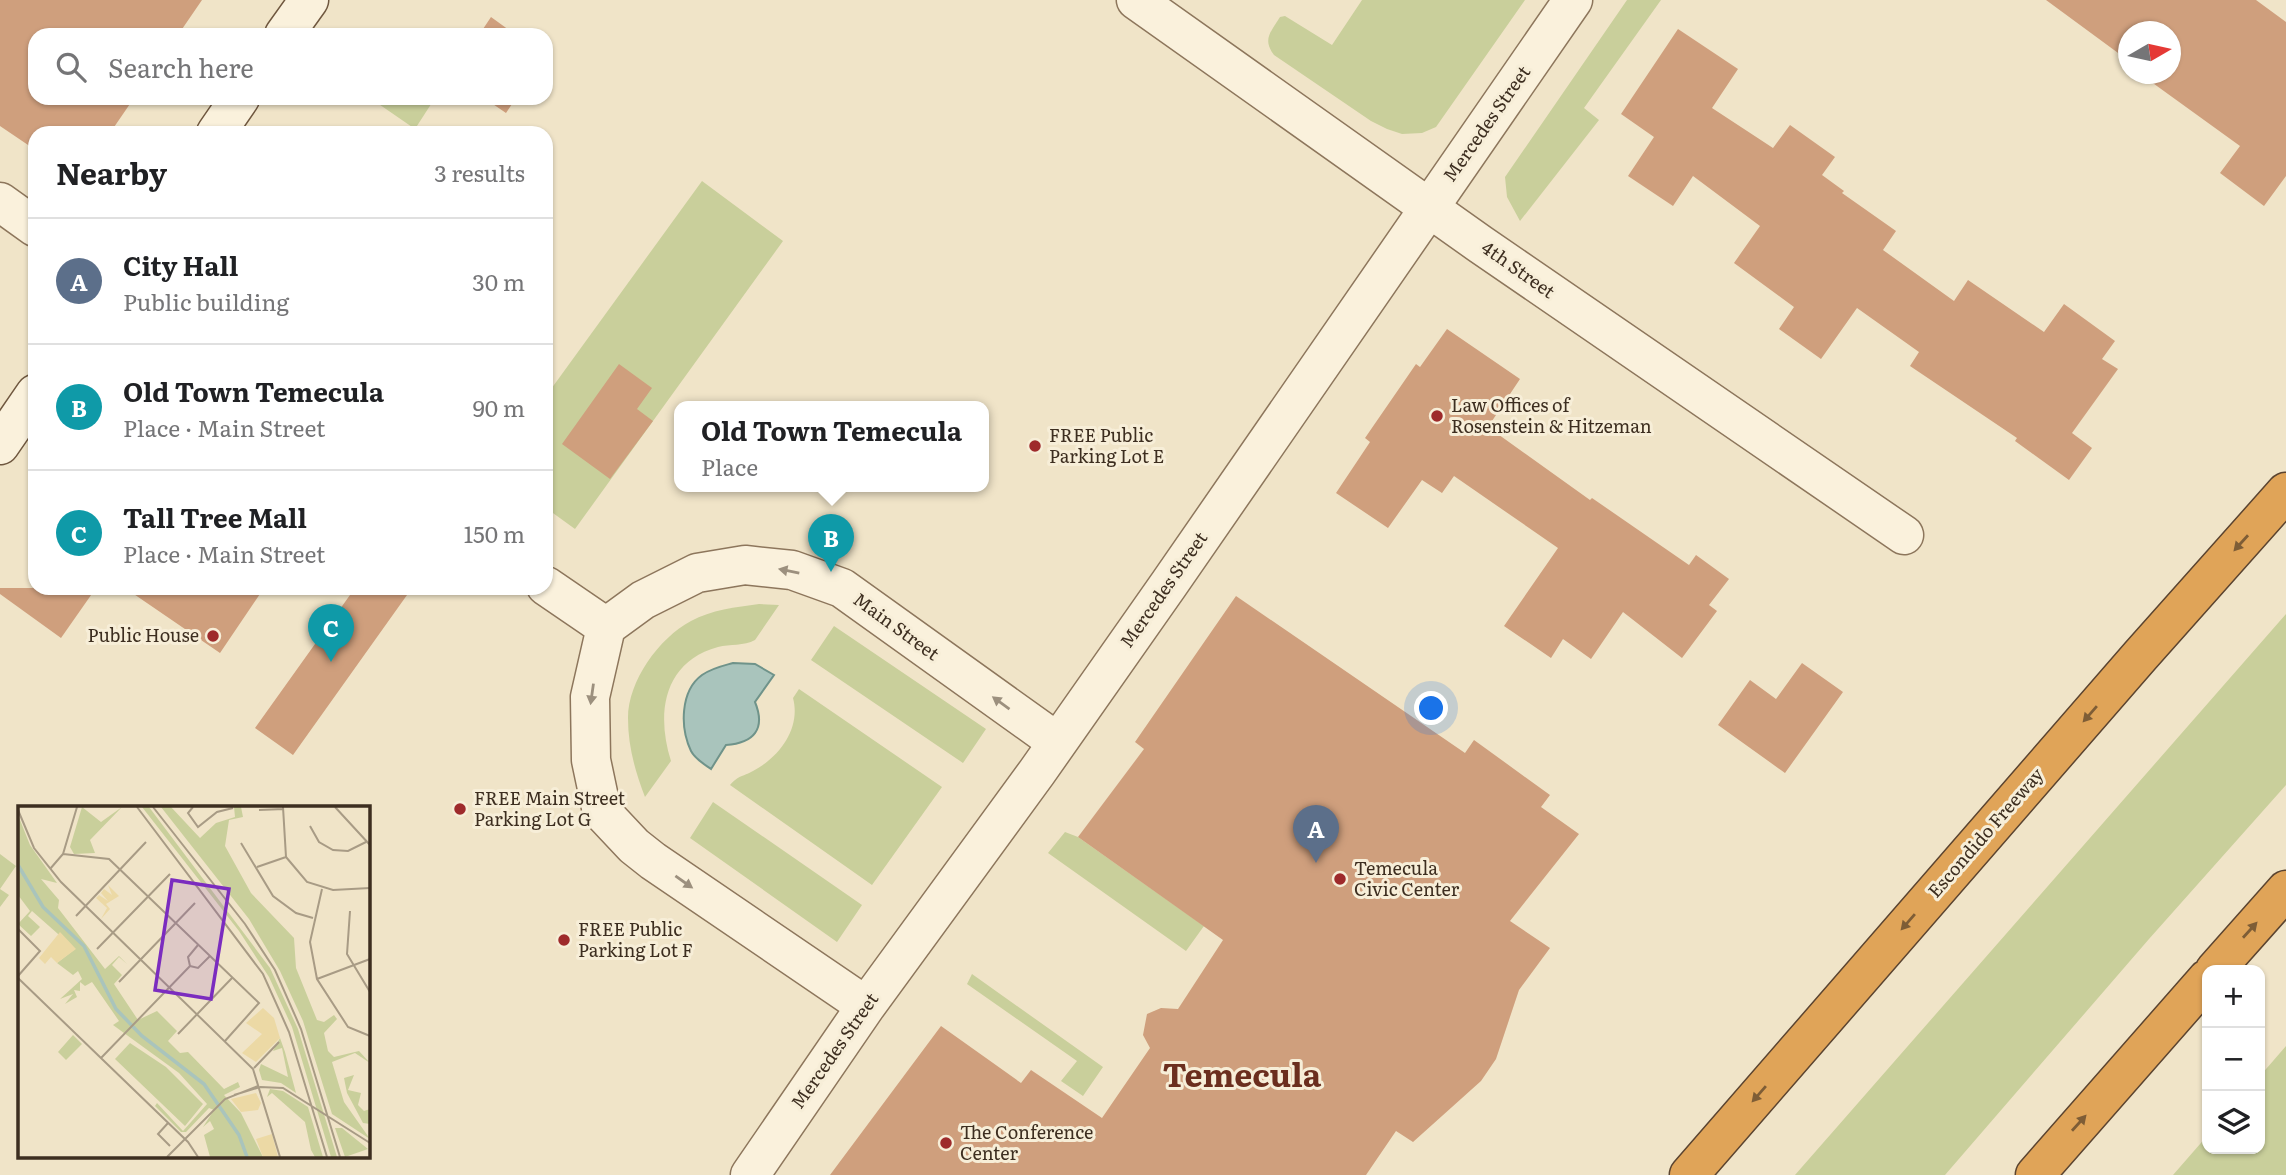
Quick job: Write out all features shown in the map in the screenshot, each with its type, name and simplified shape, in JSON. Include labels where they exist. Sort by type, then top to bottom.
[{"type":"highway","name":"Escondido Freeway","points":[[1689,1175],[2286,492]]},
{"type":"highway","points":[[2219,965],[2286,890]]},
{"type":"highway","points":[[2035,1175],[2202,985]]},
{"type":"street","points":[[289,28],[309,0]]},
{"type":"street","name":"4th Street","points":[[1136,0],[1480,244],[1904,535]]},
{"type":"street","name":"Mercedes Street","points":[[750,1175],[866,1006],[1056,742],[1573,0]]},
{"type":"street","points":[[221,126],[235,105]]},
{"type":"street","points":[[0,202],[28,222]]},
{"type":"street","points":[[0,445],[28,404]]},
{"type":"street","name":"Main Street","points":[[606,627],[643,600],[697,573],[745,565],[792,570],[842,588],[1056,742]]},
{"type":"street","points":[[553,591],[606,627],[590,697],[591,760],[602,812],[634,846],[653,861],[866,1006]]},
{"type":"green space","points":[[1362,0],[1525,0],[1436,127],[1422,133],[1402,134],[1371,121],[1274,55],[1270,49],[1268,40],[1271,31],[1280,17],[1285,16],[1332,45]]},
{"type":"green space","points":[[1627,0],[1661,0],[1584,108],[1599,120],[1520,221],[1507,197],[1505,177]]},
{"type":"green space","points":[[380,105],[430,105],[417,126],[411,126]]},
{"type":"green space","points":[[702,181],[783,241],[575,529],[553,513],[553,386]]},
{"type":"green space","points":[[759,604],[779,605],[755,640],[718,647],[700,654],[675,677],[668,692],[664,725],[671,761],[645,797],[633,758],[628,718],[633,690],[647,662],[668,638],[691,621],[715,612]]},
{"type":"green space","points":[[2286,614],[2286,785],[1945,1175],[1795,1175]]},
{"type":"green space","points":[[834,626],[986,729],[963,763],[811,660]]},
{"type":"green space","points":[[799,689],[942,787],[872,885],[730,785],[763,765],[780,750],[791,731],[795,709],[793,698]]},
{"type":"green space","points":[[713,802],[862,905],[837,942],[690,838]]},
{"type":"green space","points":[[1065,832],[1078,837],[1204,926],[1186,951],[1048,853]]},
{"type":"green space","points":[[0,854],[16,866],[0,889]]},
{"type":"green space","points":[[0,889],[9,895],[0,907]]},
{"type":"green space","points":[[972,974],[1103,1067],[1083,1096],[1061,1081],[1077,1061],[967,984]]},
{"type":"green space","points":[[2286,1046],[2286,1175],[2173,1175],[2202,1142],[2202,1154],[2265,1154],[2265,1070]]},
{"type":"water","points":[[733,663],[755,664],[774,675],[755,702],[759,720],[755,733],[744,741],[726,745],[711,769],[695,756],[687,742],[684,721],[686,700],[689,690],[702,675]]},
{"type":"building","points":[[0,0],[202,0],[183,28],[28,28],[28,105],[129,105],[115,126],[28,126],[28,145],[0,126]]},
{"type":"building","points":[[2046,0],[2256,0],[2286,22],[2286,176],[2264,206],[2220,173],[2240,146],[2154,84],[2181,84],[2181,21],[2118,21],[2118,53]]},
{"type":"building","points":[[491,17],[506,28],[484,28]]},
{"type":"building","points":[[1678,29],[1738,69],[1712,108],[1773,148],[1790,125],[1835,157],[1822,175],[1844,191],[1842,193],[1896,231],[1883,250],[1954,301],[1968,280],[2044,332],[2064,304],[2115,341],[2102,359],[2118,369],[2072,433],[2092,448],[2069,480],[2015,441],[2017,438],[1910,366],[1919,352],[1857,308],[1821,359],[1779,329],[1794,307],[1734,263],[1760,226],[1693,176],[1673,206],[1628,176],[1654,137],[1621,114]]},
{"type":"building","points":[[494,105],[511,105],[506,113]]},
{"type":"building","points":[[1447,329],[1520,379],[1488,427],[1590,500],[1592,498],[1689,565],[1696,555],[1729,579],[1709,605],[1717,611],[1682,658],[1623,612],[1591,659],[1563,639],[1551,658],[1504,626],[1558,548],[1454,476],[1442,493],[1422,480],[1388,528],[1336,493],[1370,442],[1365,438],[1416,364],[1420,367]]},
{"type":"building","points":[[619,364],[652,388],[637,409],[653,421],[610,479],[562,444]]},
{"type":"building","points":[[0,588],[28,588],[28,595],[91,595],[61,638],[0,594]]},
{"type":"building","name":"Public House","points":[[135,595],[259,595],[220,653]]},
{"type":"building","points":[[350,595],[407,595],[293,755],[255,728]]},
{"type":"building","name":"Temecula Civic Center","points":[[1236,596],[1465,753],[1474,740],[1550,795],[1541,807],[1579,834],[1510,921],[1550,948],[1519,990],[1496,1059],[1481,1081],[1413,1142],[1396,1131],[1366,1175],[830,1175],[941,1026],[1021,1083],[1031,1070],[1102,1118],[1150,1048],[1143,1035],[1147,1014],[1161,1008],[1178,1009],[1223,940],[1078,837],[1144,749],[1135,742]]},
{"type":"building","points":[[1802,663],[1843,692],[1785,773],[1718,725],[1750,680],[1776,699]]},
{"type":"place","name":"Law Offices of Rosenstein & Hitzeman","points":[[1437,416]]},
{"type":"place","name":"FREE Public Parking Lot E","points":[[1035,446]]},
{"type":"place","name":"Old Town Temecula","points":[[831,572]]},
{"type":"place","name":"Public House","points":[[213,636]]},
{"type":"place","name":"Tall Tree Mall","points":[[331,662]]},
{"type":"place","name":"FREE Main Street Parking Lot G","points":[[460,809]]},
{"type":"place","name":"City Hall","points":[[1316,863]]},
{"type":"place","name":"Temecula Civic Center","points":[[1340,879]]},
{"type":"place","name":"FREE Public Parking Lot F","points":[[564,940]]},
{"type":"place","name":"The Conference Center","points":[[946,1143]]},
{"type":"district","name":"Temecula","points":[[1242,1076]]}]
